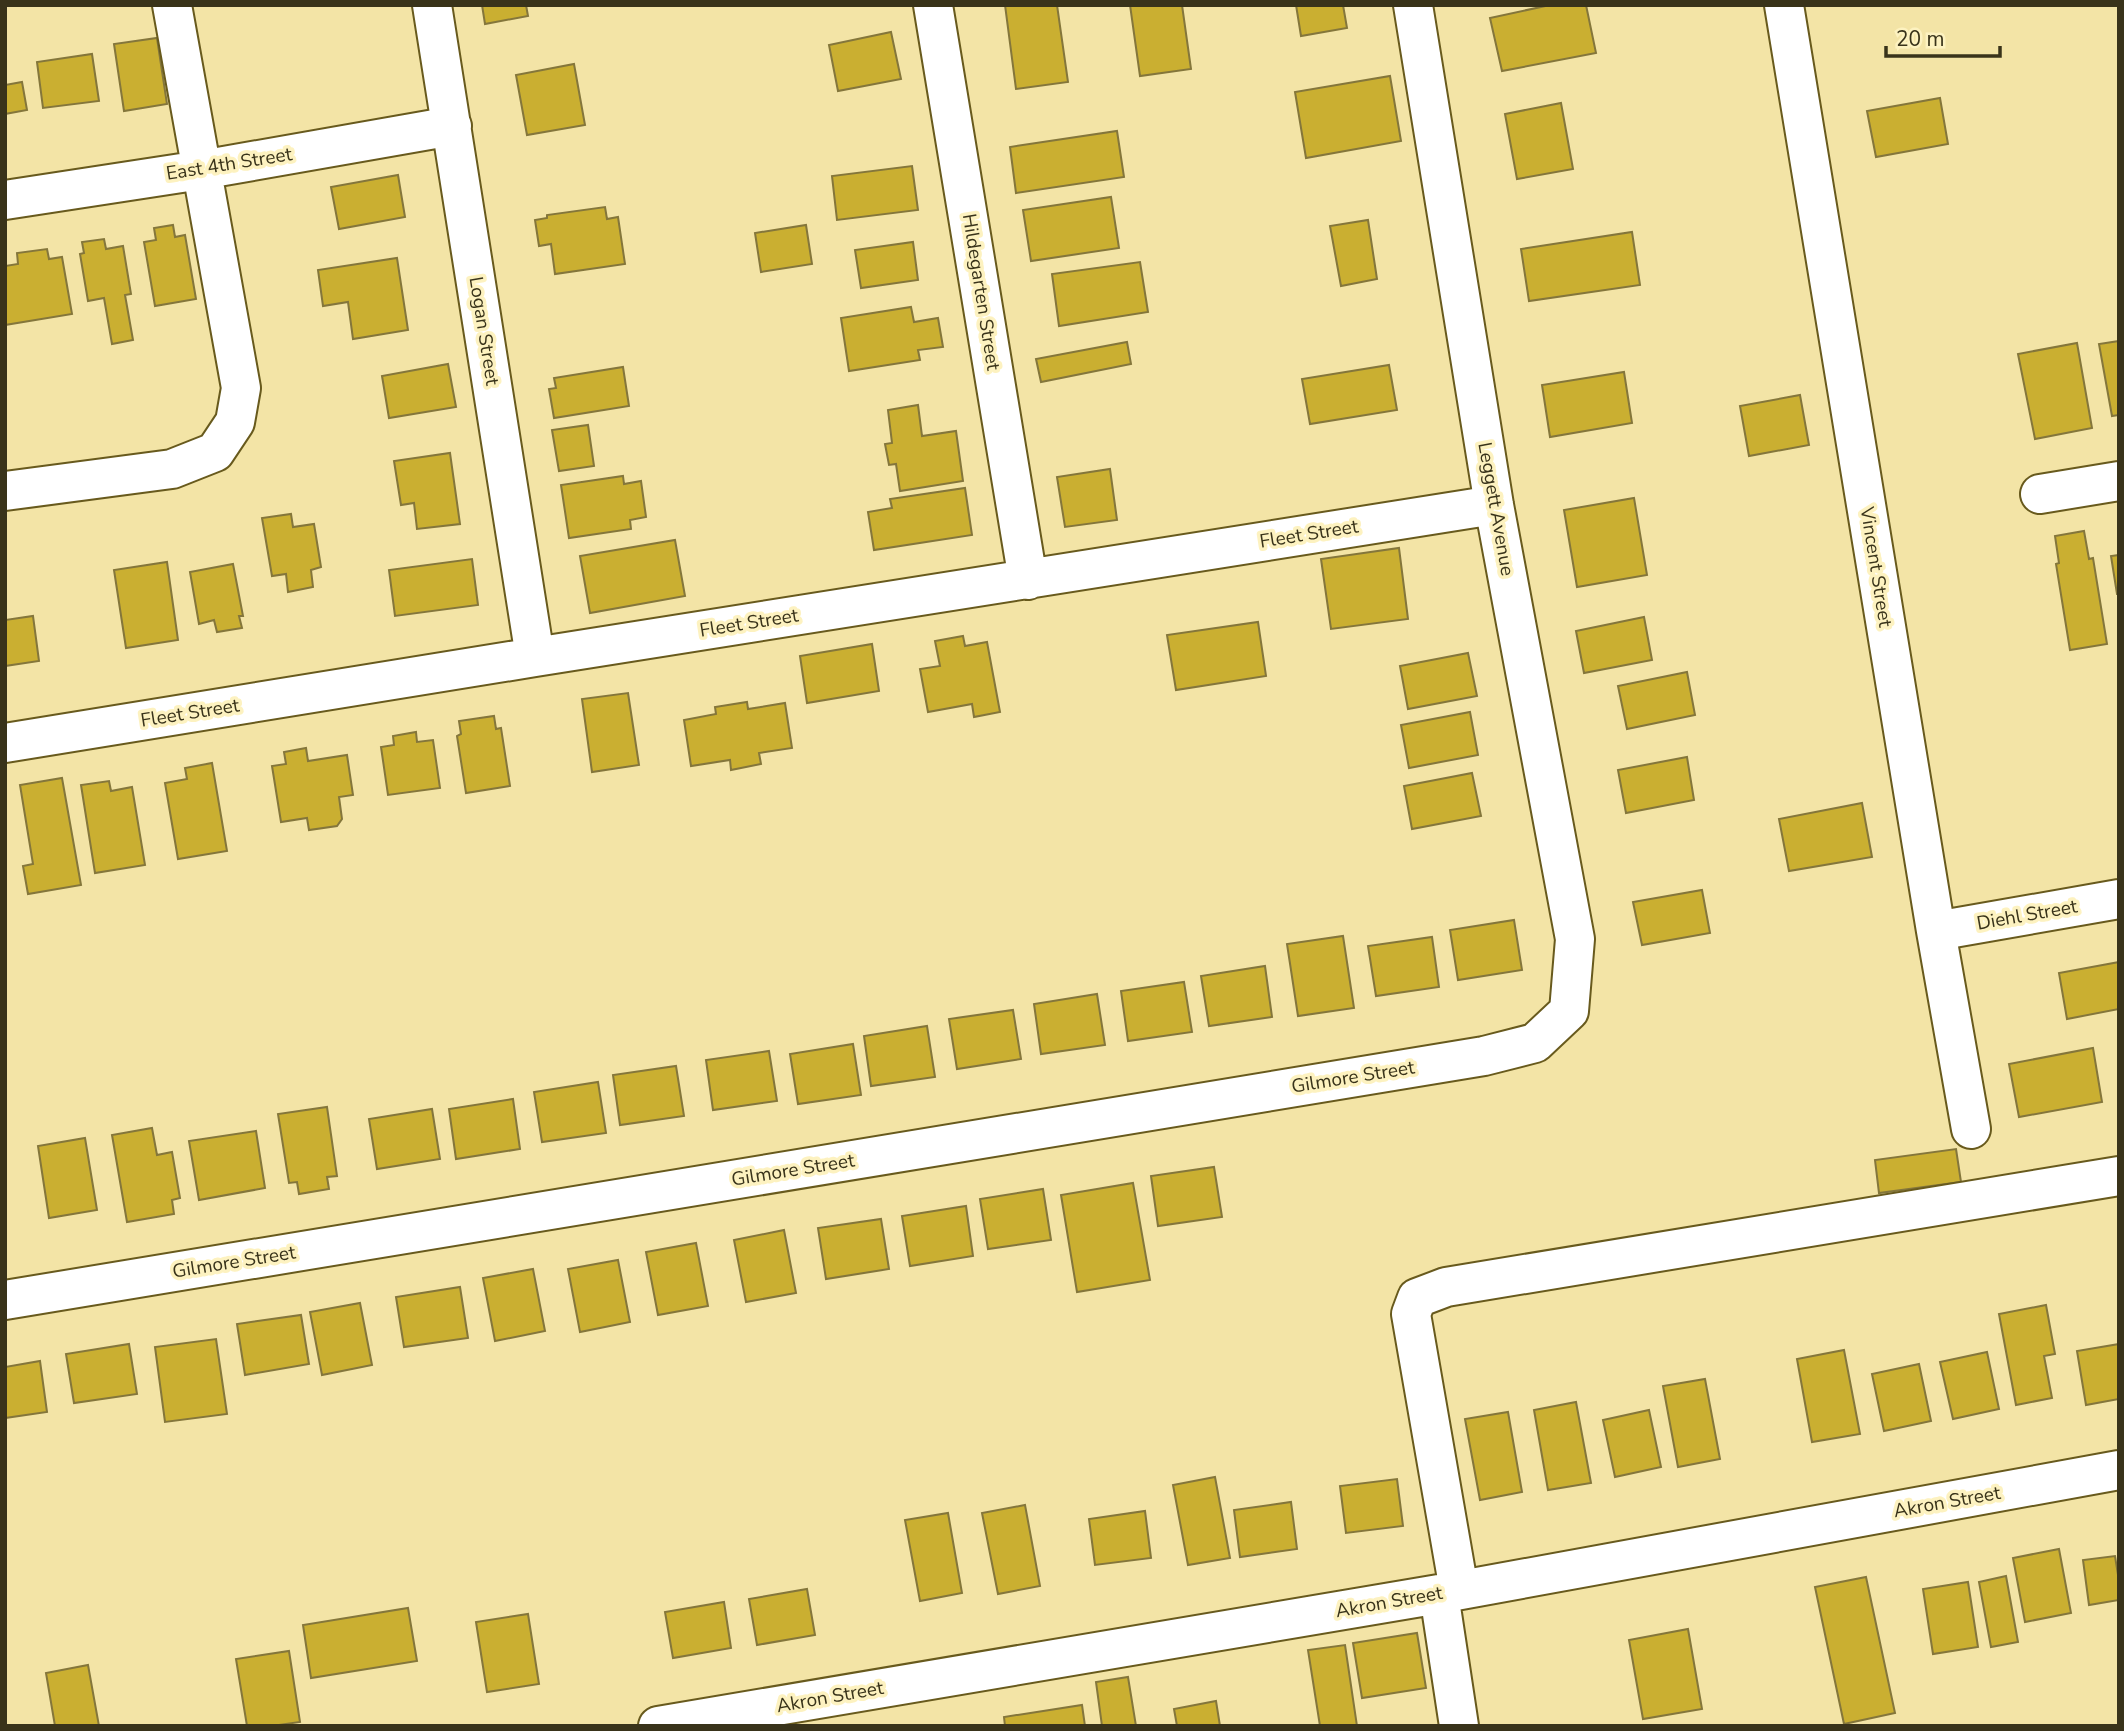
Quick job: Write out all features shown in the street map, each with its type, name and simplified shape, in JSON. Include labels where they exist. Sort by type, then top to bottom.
[{"type":"street","points":[[5,491],[172,469],[215,453],[235,422],[241,388],[172,5]]},
{"type":"street","name":"Logan Street","points":[[432,5],[535,657]]},
{"type":"street","name":"Hildegarten Street","points":[[933,5],[1028,580]]},
{"type":"street","name":"Leggett Avenue","points":[[1413,5],[1494,505],[1575,939],[1569,1011]]},
{"type":"street","name":"Vincent Street","points":[[1784,5],[1971,1129]]},
{"type":"street","name":"East 4th Street","points":[[5,200],[453,127]]},
{"type":"street","points":[[2040,494],[2119,481]]},
{"type":"street","name":"Fleet Street","points":[[5,743],[1494,505]]},
{"type":"street","name":"Diehl Street","points":[[1936,931],[2119,899]]},
{"type":"street","name":"Gilmore Street","points":[[5,1300],[1485,1055],[1535,1043],[1569,1011]]},
{"type":"street","points":[[1459,1726],[1449,1592],[1412,1314],[1418,1298],[1446,1287],[2119,1176]]},
{"type":"street","name":"Akron Street","points":[[658,1726],[1449,1592],[2119,1471]]},
{"type":"building","points":[[482,5],[526,5],[528,16],[485,24]]},
{"type":"building","points":[[1005,5],[1057,5],[1068,82],[1016,89]]},
{"type":"building","points":[[1130,5],[1182,5],[1191,69],[1140,76]]},
{"type":"building","points":[[1296,5],[1343,5],[1347,28],[1301,36]]},
{"type":"building","points":[[1550,5],[1586,5],[1596,53],[1502,71],[1490,18]]},
{"type":"building","points":[[891,32],[901,79],[838,91],[829,45]]},
{"type":"building","points":[[157,38],[167,104],[124,111],[114,44]]},
{"type":"building","points":[[92,54],[99,101],[43,108],[37,62]]},
{"type":"building","points":[[574,64],[585,125],[527,135],[516,75]]},
{"type":"building","points":[[1390,76],[1401,141],[1306,158],[1295,92]]},
{"type":"building","points":[[22,82],[27,110],[5,114],[5,85]]},
{"type":"building","points":[[1940,98],[1948,144],[1876,157],[1867,111]]},
{"type":"building","points":[[1561,103],[1573,169],[1517,179],[1505,114]]},
{"type":"building","points":[[1117,131],[1124,177],[1016,193],[1010,147]]},
{"type":"building","points":[[912,166],[918,210],[837,220],[832,176]]},
{"type":"building","points":[[398,175],[405,217],[339,229],[331,187]]},
{"type":"building","points":[[1111,197],[1119,248],[1031,261],[1023,210]]},
{"type":"building","points":[[605,207],[607,219],[618,217],[625,264],[555,274],[551,244],[539,246],[535,220],[547,218],[547,215]]},
{"type":"building","points":[[1368,220],[1377,279],[1341,286],[1330,226]]},
{"type":"building","points":[[173,225],[175,237],[185,235],[196,299],[155,306],[144,242],[156,240],[154,228]]},
{"type":"building","points":[[806,225],[812,264],[761,272],[755,233]]},
{"type":"building","points":[[1632,232],[1640,285],[1529,301],[1521,249]]},
{"type":"building","points":[[104,239],[106,249],[123,246],[131,294],[125,295],[133,340],[112,344],[104,298],[88,301],[80,254],[84,253],[82,242]]},
{"type":"building","points":[[913,242],[918,280],[861,288],[855,250]]},
{"type":"building","points":[[47,249],[49,259],[62,257],[72,314],[5,325],[5,266],[18,264],[17,253]]},
{"type":"building","points":[[397,258],[408,330],[353,339],[348,302],[323,306],[318,270]]},
{"type":"building","points":[[1140,262],[1148,312],[1059,326],[1052,274]]},
{"type":"building","points":[[911,307],[914,322],[938,318],[943,347],[918,350],[920,360],[849,371],[841,318]]},
{"type":"building","points":[[2119,341],[2119,415],[2112,416],[2099,344]]},
{"type":"building","points":[[1127,342],[1131,364],[1041,382],[1036,359]]},
{"type":"building","points":[[2077,343],[2092,428],[2035,439],[2018,354]]},
{"type":"building","points":[[448,364],[456,407],[389,418],[382,376]]},
{"type":"building","points":[[1389,365],[1397,410],[1310,424],[1302,379]]},
{"type":"building","points":[[623,367],[629,406],[554,418],[549,389],[556,388],[554,378]]},
{"type":"building","points":[[1624,372],[1632,423],[1550,437],[1542,385]]},
{"type":"building","points":[[1800,395],[1809,445],[1749,456],[1740,406]]},
{"type":"building","points":[[918,405],[922,436],[956,431],[963,481],[900,491],[896,464],[889,465],[885,444],[892,443],[888,410]]},
{"type":"building","points":[[588,425],[594,466],[559,471],[552,430]]},
{"type":"building","points":[[450,453],[460,524],[417,529],[414,503],[401,505],[394,461]]},
{"type":"building","points":[[1110,469],[1117,520],[1065,527],[1057,477]]},
{"type":"building","points":[[623,476],[624,484],[641,481],[646,517],[630,520],[631,529],[569,538],[561,485]]},
{"type":"building","points":[[965,488],[972,535],[874,550],[868,512],[892,508],[890,499]]},
{"type":"building","points":[[1634,498],[1647,575],[1577,587],[1564,510]]},
{"type":"building","points":[[291,514],[293,527],[314,524],[321,567],[311,570],[313,587],[288,592],[286,574],[272,576],[262,518]]},
{"type":"building","points":[[2084,531],[2089,559],[2093,558],[2107,644],[2070,650],[2056,564],[2059,563],[2055,536]]},
{"type":"building","points":[[675,540],[685,596],[590,613],[580,556]]},
{"type":"building","points":[[1399,548],[1408,619],[1331,629],[1321,559]]},
{"type":"building","points":[[2119,555],[2119,594],[2117,594],[2111,556]]},
{"type":"building","points":[[472,559],[478,605],[395,616],[389,570]]},
{"type":"building","points":[[167,562],[178,640],[126,648],[114,570]]},
{"type":"building","points":[[233,564],[243,616],[239,616],[242,628],[217,632],[214,620],[199,624],[190,572]]},
{"type":"building","points":[[33,616],[39,661],[5,666],[5,620]]},
{"type":"building","points":[[1644,617],[1652,660],[1584,673],[1576,631]]},
{"type":"building","points":[[1258,622],[1266,676],[1176,690],[1167,635]]},
{"type":"building","points":[[963,636],[965,646],[987,642],[1000,712],[974,717],[972,704],[928,712],[920,669],[940,666],[935,641]]},
{"type":"building","points":[[872,644],[879,691],[807,703],[800,656]]},
{"type":"building","points":[[1468,653],[1477,696],[1408,709],[1400,666]]},
{"type":"building","points":[[1687,672],[1695,715],[1627,729],[1618,686]]},
{"type":"building","points":[[628,693],[639,765],[592,772],[582,699]]},
{"type":"building","points":[[747,702],[748,709],[785,703],[792,748],[759,753],[761,764],[731,770],[730,760],[691,766],[684,720],[716,714],[715,707]]},
{"type":"building","points":[[1470,712],[1478,755],[1409,768],[1401,725]]},
{"type":"building","points":[[494,716],[496,729],[501,728],[510,786],[466,793],[457,736],[461,734],[459,721]]},
{"type":"building","points":[[416,732],[417,742],[433,740],[440,788],[388,795],[381,747],[394,745],[393,736]]},
{"type":"building","points":[[306,748],[308,761],[347,755],[353,795],[339,797],[342,819],[337,826],[309,830],[307,818],[281,822],[272,766],[286,764],[284,752]]},
{"type":"building","points":[[1687,757],[1694,800],[1626,813],[1618,770]]},
{"type":"building","points":[[212,763],[227,851],[178,859],[165,783],[187,779],[185,768]]},
{"type":"building","points":[[1472,773],[1481,816],[1412,829],[1404,786]]},
{"type":"building","points":[[62,778],[81,885],[28,894],[23,866],[33,864],[20,785]]},
{"type":"building","points":[[109,781],[111,791],[132,787],[145,865],[95,873],[81,785]]},
{"type":"building","points":[[1862,803],[1872,857],[1789,871],[1779,819]]},
{"type":"building","points":[[1702,890],[1710,933],[1642,945],[1633,902]]},
{"type":"building","points":[[1514,920],[1522,970],[1458,980],[1450,930]]},
{"type":"building","points":[[1343,936],[1354,1008],[1298,1016],[1287,944]]},
{"type":"building","points":[[1432,937],[1439,987],[1376,996],[1368,946]]},
{"type":"building","points":[[2119,962],[2119,1009],[2067,1019],[2059,973]]},
{"type":"building","points":[[1265,966],[1272,1017],[1209,1026],[1201,976]]},
{"type":"building","points":[[1184,982],[1192,1032],[1128,1041],[1121,991]]},
{"type":"building","points":[[1097,994],[1105,1045],[1041,1054],[1034,1004]]},
{"type":"building","points":[[1013,1010],[1021,1059],[957,1069],[949,1019]]},
{"type":"building","points":[[927,1026],[935,1077],[871,1086],[864,1036]]},
{"type":"building","points":[[853,1044],[861,1095],[798,1104],[790,1054]]},
{"type":"building","points":[[2093,1048],[2102,1102],[2019,1117],[2009,1064]]},
{"type":"building","points":[[769,1051],[777,1101],[713,1110],[706,1060]]},
{"type":"building","points":[[676,1066],[684,1116],[620,1125],[613,1075]]},
{"type":"building","points":[[598,1082],[606,1133],[542,1142],[534,1092]]},
{"type":"building","points":[[513,1099],[520,1149],[456,1159],[449,1109]]},
{"type":"building","points":[[327,1107],[337,1176],[327,1177],[329,1189],[299,1194],[297,1182],[289,1183],[278,1114]]},
{"type":"building","points":[[432,1109],[440,1159],[377,1169],[369,1119]]},
{"type":"building","points":[[152,1128],[157,1155],[172,1152],[180,1198],[172,1200],[174,1214],[127,1222],[112,1135]]},
{"type":"building","points":[[256,1131],[265,1188],[199,1200],[189,1141]]},
{"type":"building","points":[[85,1138],[97,1210],[49,1218],[38,1146]]},
{"type":"building","points":[[1956,1149],[1961,1182],[1879,1193],[1875,1160]]},
{"type":"building","points":[[1214,1167],[1222,1217],[1158,1226],[1151,1176]]},
{"type":"building","points":[[1133,1183],[1150,1280],[1077,1292],[1061,1195]]},
{"type":"building","points":[[1043,1189],[1051,1240],[988,1249],[980,1199]]},
{"type":"building","points":[[966,1206],[973,1256],[910,1266],[902,1216]]},
{"type":"building","points":[[881,1219],[889,1269],[826,1279],[818,1228]]},
{"type":"building","points":[[784,1230],[796,1293],[746,1302],[734,1240]]},
{"type":"building","points":[[696,1243],[708,1306],[658,1315],[646,1252]]},
{"type":"building","points":[[618,1260],[630,1322],[580,1332],[568,1269]]},
{"type":"building","points":[[533,1269],[545,1331],[495,1341],[483,1278]]},
{"type":"building","points":[[460,1287],[468,1338],[404,1347],[396,1297]]},
{"type":"building","points":[[360,1303],[372,1365],[322,1375],[310,1312]]},
{"type":"building","points":[[2046,1305],[2055,1354],[2044,1356],[2052,1398],[2016,1405],[1999,1314]]},
{"type":"building","points":[[301,1315],[309,1364],[245,1375],[237,1324]]},
{"type":"building","points":[[216,1339],[227,1414],[165,1422],[155,1347]]},
{"type":"building","points":[[129,1344],[137,1394],[74,1403],[66,1354]]},
{"type":"building","points":[[2119,1344],[2119,1399],[2086,1405],[2077,1351]]},
{"type":"building","points":[[1844,1350],[1860,1434],[1812,1442],[1797,1359]]},
{"type":"building","points":[[1987,1352],[1999,1409],[1953,1419],[1940,1362]]},
{"type":"building","points":[[40,1361],[47,1412],[5,1418],[5,1367]]},
{"type":"building","points":[[1919,1364],[1931,1421],[1884,1431],[1872,1374]]},
{"type":"building","points":[[1705,1379],[1720,1459],[1678,1467],[1663,1386]]},
{"type":"building","points":[[1576,1402],[1591,1483],[1548,1490],[1534,1410]]},
{"type":"building","points":[[1649,1410],[1661,1467],[1615,1477],[1603,1420]]},
{"type":"building","points":[[1508,1412],[1522,1492],[1480,1500],[1465,1419]]},
{"type":"building","points":[[1215,1477],[1230,1558],[1188,1565],[1173,1485]]},
{"type":"building","points":[[1397,1479],[1403,1526],[1346,1533],[1340,1486]]},
{"type":"building","points":[[1291,1502],[1297,1549],[1240,1557],[1234,1510]]},
{"type":"building","points":[[1025,1505],[1040,1586],[998,1594],[982,1513]]},
{"type":"building","points":[[1145,1511],[1151,1558],[1095,1565],[1089,1519]]},
{"type":"building","points":[[948,1513],[962,1593],[920,1601],[905,1520]]},
{"type":"building","points":[[2059,1549],[2071,1613],[2025,1622],[2013,1558]]},
{"type":"building","points":[[2115,1556],[2119,1600],[2089,1605],[2083,1560]]},
{"type":"building","points":[[2006,1576],[2018,1642],[1991,1647],[1979,1582]]},
{"type":"building","points":[[1866,1577],[1895,1713],[1844,1724],[1815,1587]]},
{"type":"building","points":[[1968,1582],[1978,1647],[1933,1654],[1923,1589]]},
{"type":"building","points":[[807,1589],[815,1635],[757,1645],[749,1599]]},
{"type":"building","points":[[724,1602],[731,1648],[673,1658],[665,1612]]},
{"type":"building","points":[[408,1608],[417,1661],[311,1678],[303,1625]]},
{"type":"building","points":[[528,1614],[539,1684],[487,1692],[476,1622]]},
{"type":"building","points":[[1688,1629],[1702,1709],[1643,1719],[1629,1640]]},
{"type":"building","points":[[1417,1633],[1426,1688],[1362,1698],[1353,1643]]},
{"type":"building","points":[[1345,1645],[1357,1726],[1320,1726],[1308,1650]]},
{"type":"building","points":[[289,1651],[300,1722],[247,1726],[236,1659]]},
{"type":"building","points":[[88,1665],[99,1726],[55,1726],[46,1673]]},
{"type":"building","points":[[1128,1677],[1136,1726],[1102,1726],[1096,1682]]},
{"type":"building","points":[[1216,1701],[1220,1726],[1177,1726],[1174,1709]]},
{"type":"building","points":[[1082,1705],[1085,1726],[1005,1726],[1004,1717]]}]
